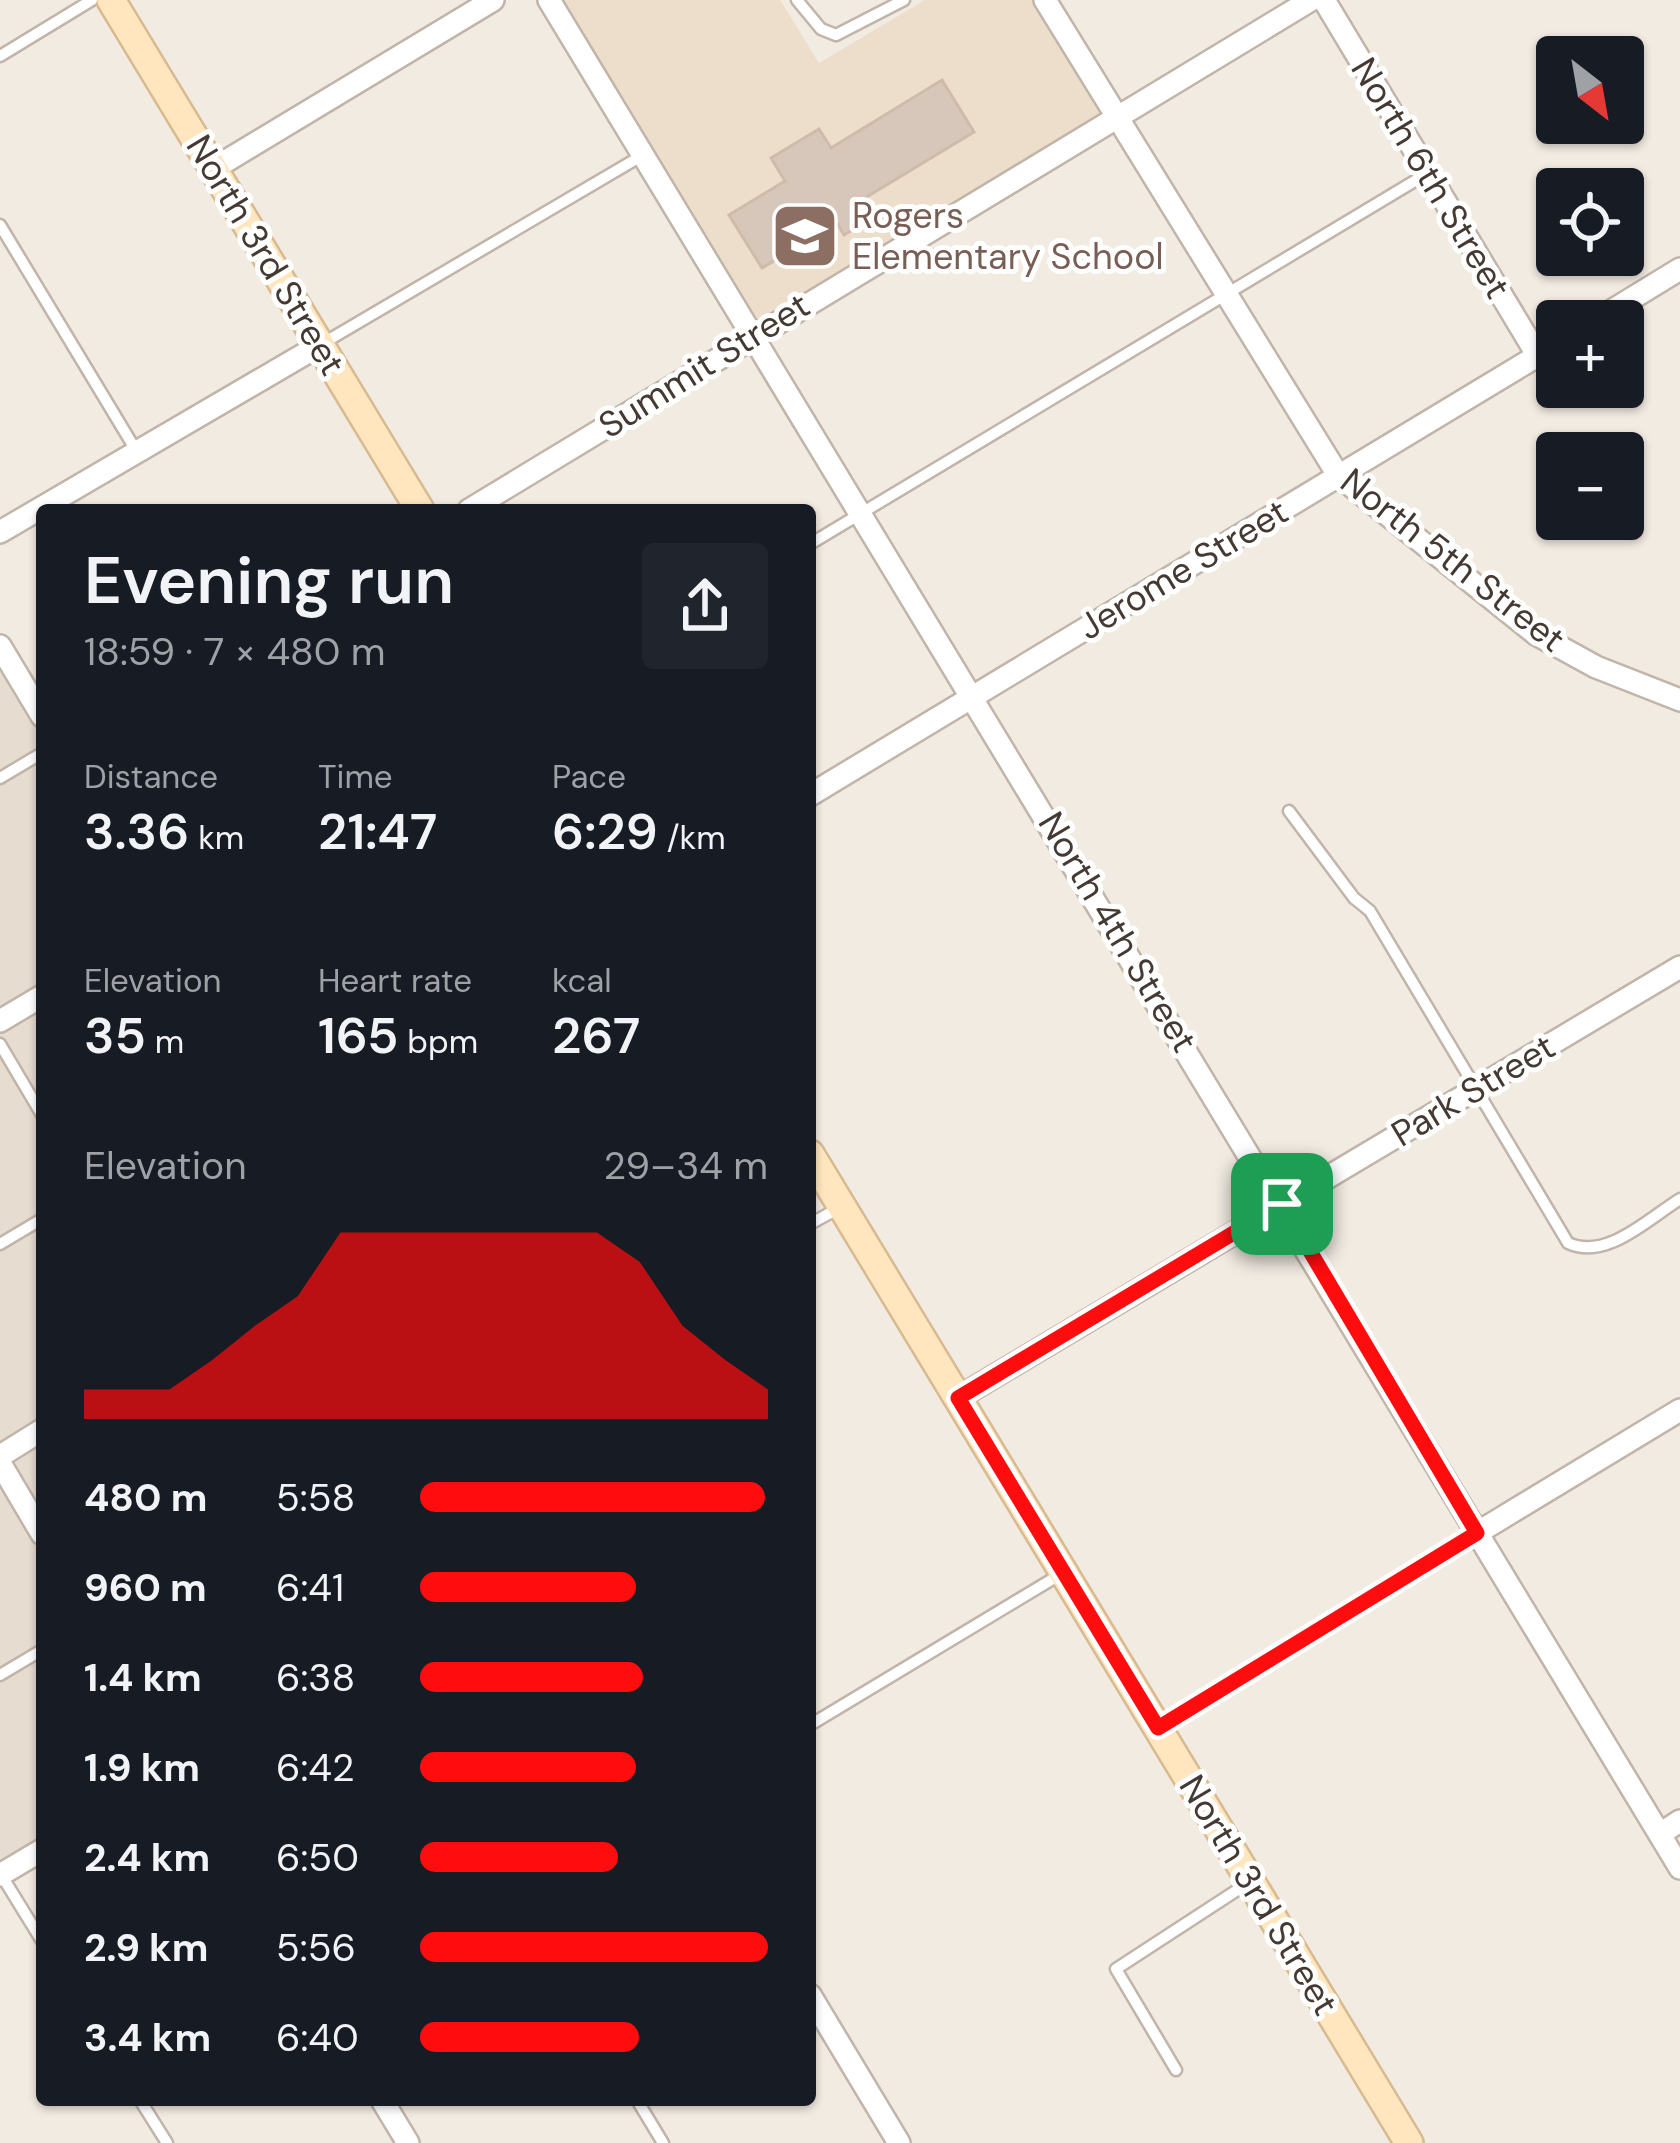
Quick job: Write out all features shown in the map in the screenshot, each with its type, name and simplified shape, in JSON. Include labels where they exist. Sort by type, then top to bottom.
[{"type":"street","name":"North 3rd Street","points":[[111,0],[416,504]]},
{"type":"street","points":[[213,169],[493,0]]},
{"type":"street","name":"North 4th Street","points":[[549,0],[975,696],[1680,1868]]},
{"type":"street","name":"North 5th Street","points":[[1046,0],[1338,475],[1536,634],[1596,667],[1680,700]]},
{"type":"street","name":"Summit Street","points":[[479,504],[752,334],[1311,0]]},
{"type":"street","name":"North 6th Street","points":[[1324,0],[1428,173],[1536,334]]},
{"type":"street","points":[[1629,300],[1680,269]]},
{"type":"street","points":[[48,504],[320,345]]},
{"type":"street","name":"Jerome Street","points":[[816,791],[1536,357]]},
{"type":"street","points":[[0,532],[36,511]]},
{"type":"street","points":[[0,646],[36,706]]},
{"type":"street","name":"Park Street","points":[[958,1398],[1680,967]]},
{"type":"street","points":[[0,1021],[36,1000]]},
{"type":"street","name":"North 3rd Street","points":[[816,1164],[1409,2143]]},
{"type":"street","points":[[1477,1533],[1680,1410]]},
{"type":"street","points":[[36,1434],[0,1460],[36,1523]]},
{"type":"street","points":[[1660,1834],[1680,1821]]},
{"type":"street","points":[[0,1874],[36,1853]]},
{"type":"street","points":[[816,2005],[898,2143]]},
{"type":"street","points":[[386,2106],[408,2143]]},
{"type":"lane","points":[[0,56],[92,0]]},
{"type":"lane","points":[[797,0],[821,29],[836,35],[904,0]]},
{"type":"lane","points":[[320,345],[643,155]]},
{"type":"lane","points":[[816,540],[1428,173]]},
{"type":"lane","points":[[0,225],[137,452]]},
{"type":"lane","points":[[0,778],[36,757]]},
{"type":"lane","points":[[1289,811],[1354,898],[1370,910],[1568,1243],[1583,1250],[1604,1247],[1680,1198]]},
{"type":"lane","points":[[0,1044],[36,1104]]},
{"type":"lane","points":[[816,1221],[842,1206]]},
{"type":"lane","points":[[0,1244],[36,1223]]},
{"type":"lane","points":[[1158,1728],[1477,1533]]},
{"type":"lane","points":[[816,1721],[1064,1573]]},
{"type":"lane","points":[[0,1675],[36,1654]]},
{"type":"lane","points":[[0,1874],[36,1931]]},
{"type":"lane","points":[[1176,2070],[1116,1969],[1250,1881]]},
{"type":"lane","points":[[144,2106],[166,2143]]},
{"type":"lane","points":[[642,2106],[664,2143]]},
{"type":"shaded area","name":"Rogers Elementary School","points":[[549,0],[780,0],[819,63],[925,0],[1045,0],[1116,117],[752,334]]},
{"type":"shaded area","points":[[0,645],[36,705],[36,1853],[0,1874]]},
{"type":"building","points":[[942,80],[974,132],[860,201],[871,219],[844,235],[837,223],[762,268],[729,215],[785,181],[771,158],[819,129],[831,148]]},
{"type":"place","name":"Rogers Elementary School","points":[[805,236]]},
{"type":"route","points":[[1282,1204],[1477,1533],[1158,1728],[958,1398],[1282,1204]]}]
